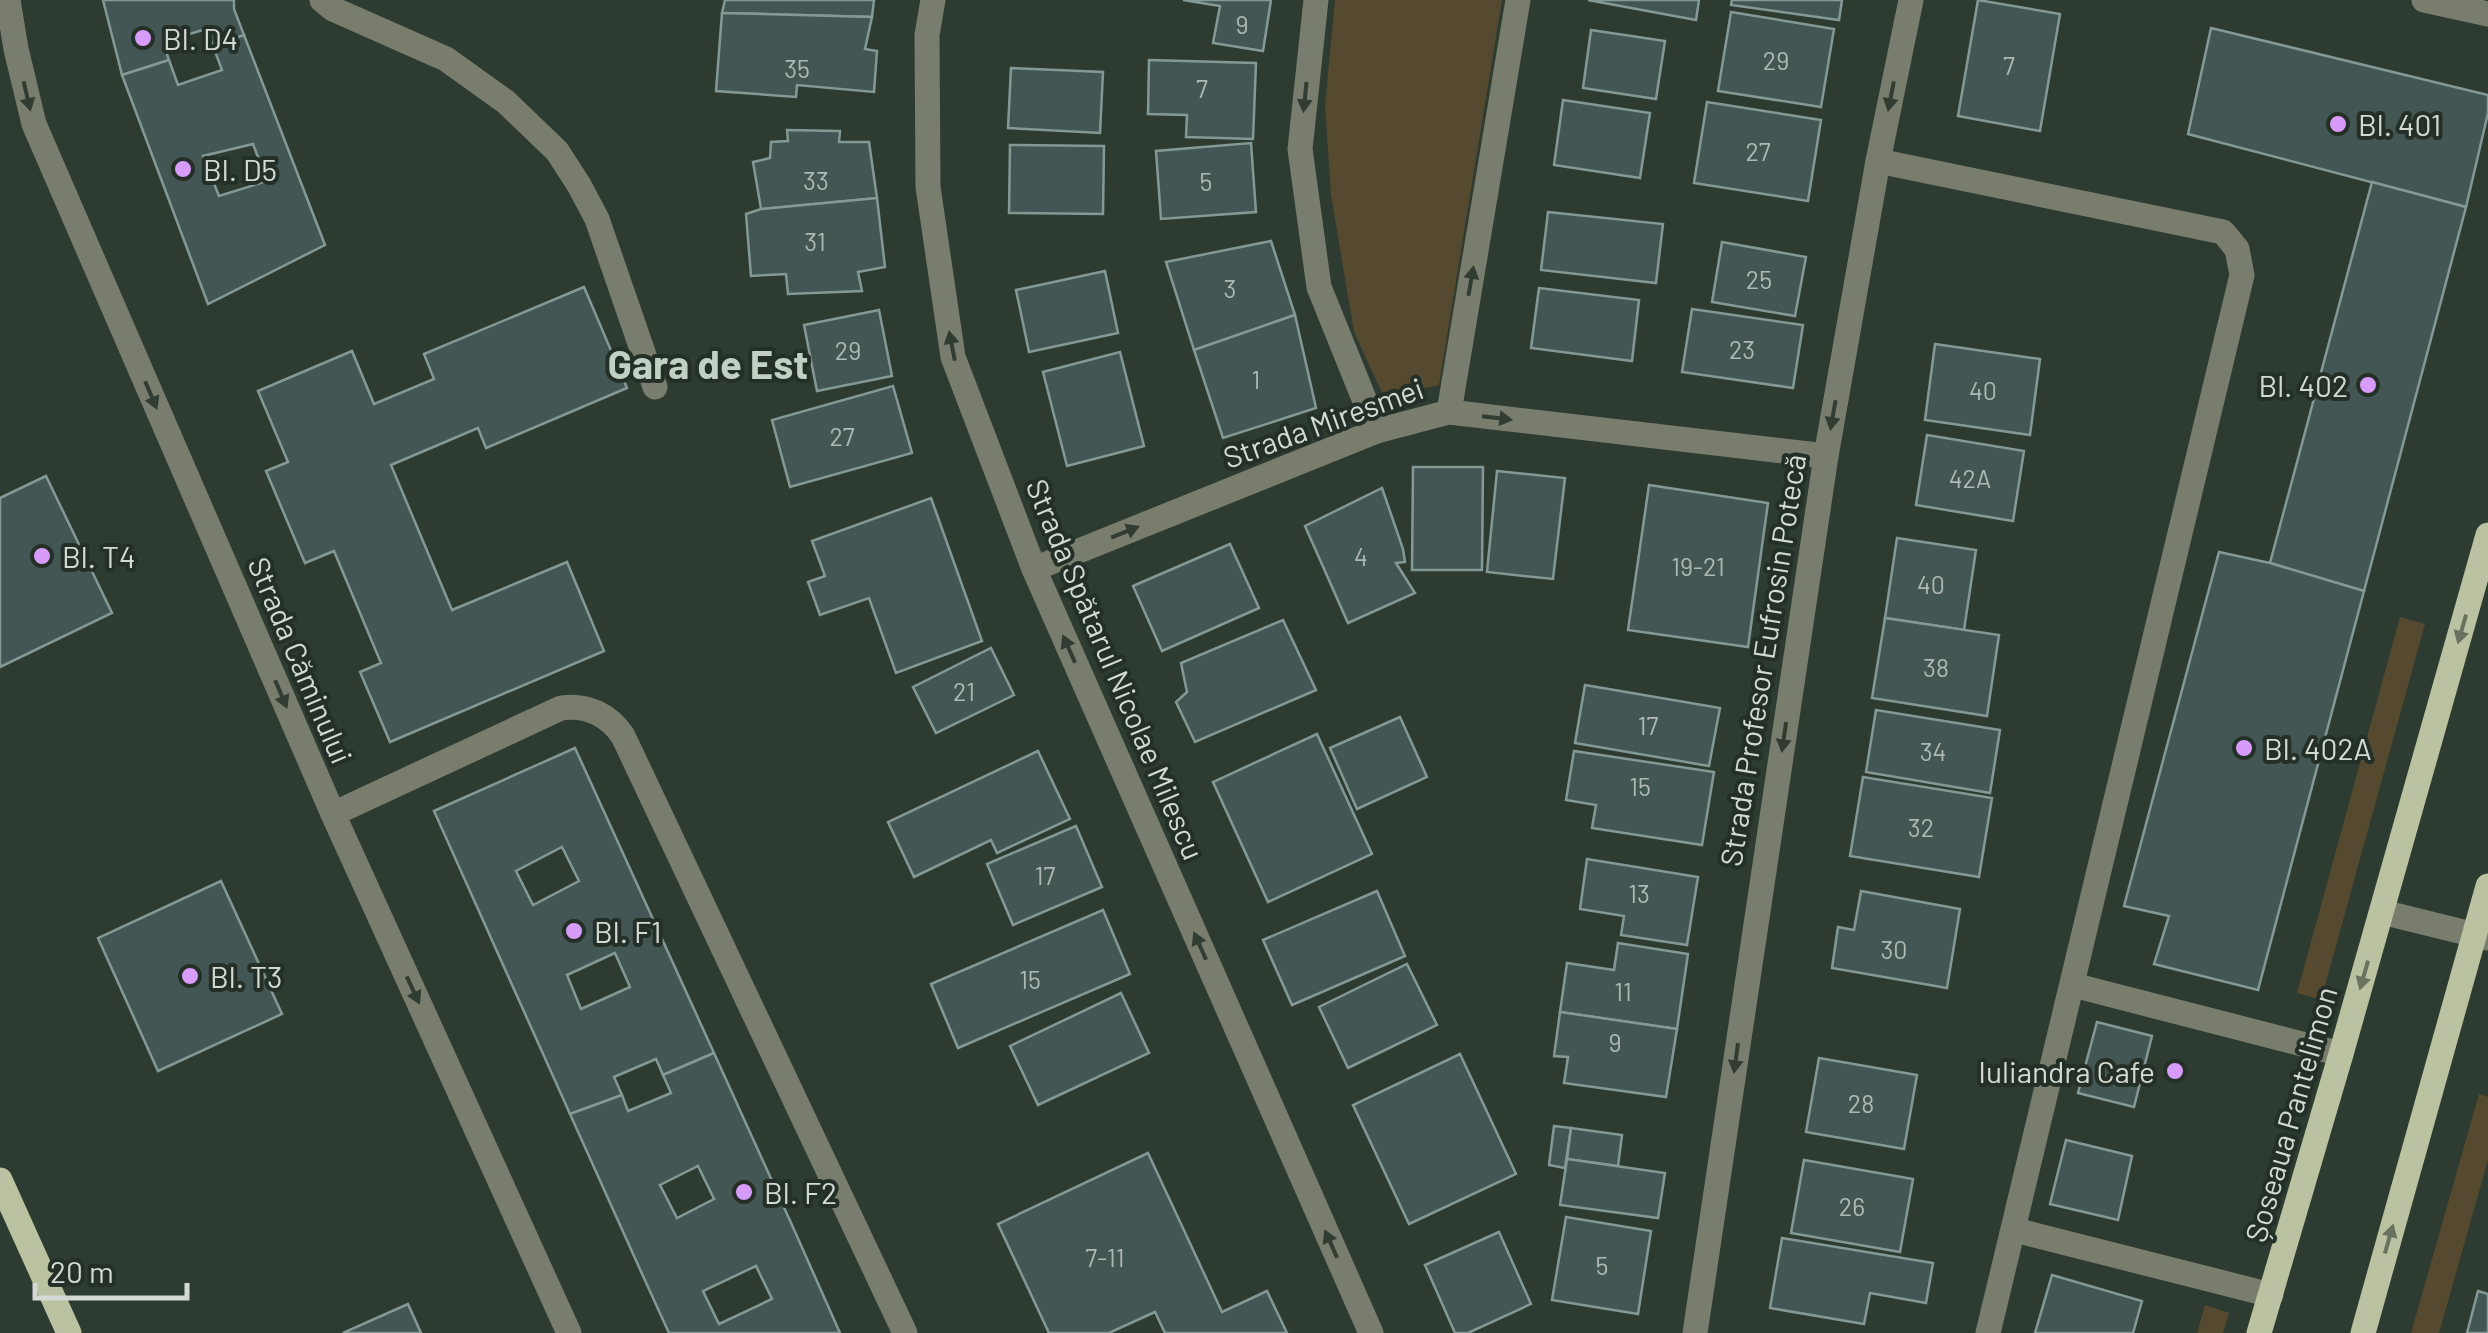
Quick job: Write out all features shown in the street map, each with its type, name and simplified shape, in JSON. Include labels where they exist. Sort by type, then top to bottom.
[{"type":"main road","name":"Șoseaua Pantelimon","points":[[2259,1333],[2488,535]]},
{"type":"main road","points":[[2363,1333],[2481,936],[2488,886]]},
{"type":"main road","points":[[0,1180],[69,1333]]},
{"type":"street","name":"Strada Căminului","points":[[8,0],[34,124],[332,814],[570,1333]]},
{"type":"street","points":[[322,0],[333,10],[446,59],[476,78],[557,151],[597,219],[655,387]]},
{"type":"street","name":"Strada Spătarul Nicolae Milescu","points":[[933,0],[927,36],[928,187],[953,356],[1034,568],[1371,1333]]},
{"type":"street","points":[[1316,0],[1300,149],[1320,287],[1376,431]]},
{"type":"street","points":[[1448,412],[1518,0]]},
{"type":"street","name":"Strada Profesor Eufrosin Potecă","points":[[1695,1333],[1826,456],[1910,0]]},
{"type":"street","points":[[2424,0],[2488,14]]},
{"type":"street","points":[[1878,161],[2223,232],[2237,249],[2242,275],[1988,1333]]},
{"type":"street","name":"Strada Miresmei","points":[[1034,568],[1376,431],[1448,412],[1826,456]]},
{"type":"street","points":[[332,814],[562,708],[596,712],[618,728],[906,1333]]},
{"type":"street","points":[[2382,912],[2481,936]]},
{"type":"street","points":[[2072,985],[2341,1054]]},
{"type":"street","points":[[2014,1230],[2271,1295]]},
{"type":"shaded area","points":[[1335,0],[1502,0],[1439,385],[1384,397],[1354,332],[1331,195],[1325,106]]},
{"type":"shaded area","points":[[2400,617],[2425,624],[2321,1000],[2297,993]]},
{"type":"shaded area","points":[[2479,1094],[2488,1097],[2488,1160],[2439,1333],[2411,1333]]},
{"type":"shaded area","points":[[2205,1305],[2229,1313],[2223,1333],[2197,1333]]},
{"type":"building","name":"Bl. D4","points":[[103,0],[234,0],[244,35],[213,46],[206,29],[163,42],[169,60],[122,75]]},
{"type":"building","points":[[725,0],[874,0],[872,17],[722,13]]},
{"type":"building","points":[[1183,0],[1271,0],[1263,51],[1213,43],[1220,6]]},
{"type":"building","points":[[1588,0],[1699,0],[1696,20]]},
{"type":"building","points":[[1732,0],[1842,0],[1839,20],[1731,5]]},
{"type":"building","points":[[1978,0],[2060,14],[2040,131],[1958,116]]},
{"type":"building","points":[[1731,12],[1834,29],[1821,107],[1718,91]]},
{"type":"building","points":[[722,13],[872,17],[865,49],[877,51],[874,92],[797,85],[796,97],[716,91]]},
{"type":"building","name":"Bl. 401","points":[[2211,28],[2488,95],[2488,113],[2466,207],[2188,134]]},
{"type":"building","points":[[1591,30],[1665,41],[1656,99],[1583,88]]},
{"type":"building","name":"Bl. D5","points":[[244,35],[325,245],[208,304],[122,75],[169,60],[178,85],[222,70],[213,46]],"holes":[[[253,144],[267,181],[219,196],[203,156]]]},
{"type":"building","points":[[1149,60],[1256,63],[1253,139],[1186,137],[1187,115],[1148,114]]},
{"type":"building","points":[[1011,68],[1103,72],[1100,133],[1008,128]]},
{"type":"building","points":[[1563,100],[1650,113],[1640,178],[1554,165]]},
{"type":"building","points":[[1707,102],[1821,120],[1808,201],[1694,183]]},
{"type":"building","points":[[787,130],[840,131],[839,142],[869,142],[877,198],[761,209],[753,162],[770,158],[771,142],[788,141]]},
{"type":"building","points":[[1251,143],[1256,212],[1161,219],[1156,151]]},
{"type":"building","points":[[1010,145],[1104,146],[1103,214],[1009,213]]},
{"type":"building","name":"Bl. 402","points":[[2372,182],[2466,207],[2364,591],[2270,563]]},
{"type":"building","points":[[877,198],[885,267],[858,272],[862,291],[788,294],[786,274],[751,276],[746,214],[761,209]]},
{"type":"building","points":[[1548,212],[1663,224],[1656,283],[1541,270]]},
{"type":"building","points":[[1271,241],[1295,315],[1194,350],[1166,262]]},
{"type":"building","points":[[1722,242],[1806,257],[1795,316],[1712,302]]},
{"type":"building","points":[[1105,271],[1118,333],[1029,352],[1016,290]]},
{"type":"building","points":[[584,287],[627,388],[486,448],[478,428],[391,465],[452,610],[567,562],[604,651],[390,742],[360,672],[381,663],[334,551],[305,563],[266,471],[288,462],[258,391],[352,351],[374,404],[434,379],[424,354]]},
{"type":"building","points":[[1539,288],[1639,300],[1632,361],[1531,348]]},
{"type":"building","points":[[1692,309],[1803,325],[1793,388],[1682,372]]},
{"type":"building","points":[[879,310],[892,376],[817,391],[804,325]]},
{"type":"building","points":[[1295,315],[1316,408],[1223,438],[1194,350]]},
{"type":"building","points":[[1935,344],[2040,359],[2030,435],[1925,420]]},
{"type":"building","points":[[1120,352],[1144,446],[1067,466],[1043,372]]},
{"type":"building","points":[[893,386],[912,453],[790,487],[772,420]]},
{"type":"building","points":[[1927,435],[2024,451],[2013,521],[1916,505]]},
{"type":"building","points":[[1413,467],[1483,467],[1482,570],[1412,570]]},
{"type":"building","points":[[1497,471],[1565,478],[1553,579],[1487,572]]},
{"type":"building","name":"Bl. T4","points":[[46,476],[112,613],[0,667],[0,498]]},
{"type":"building","points":[[1649,485],[1768,503],[1748,647],[1628,630]]},
{"type":"building","points":[[1382,488],[1403,549],[1405,562],[1396,563],[1415,593],[1348,623],[1305,526]]},
{"type":"building","points":[[931,498],[982,641],[896,673],[869,598],[820,615],[808,582],[825,576],[812,541]]},
{"type":"building","points":[[1897,538],[1976,550],[1964,630],[1885,618]]},
{"type":"building","points":[[1230,544],[1259,608],[1162,651],[1133,586]]},
{"type":"building","name":"Bl. 402A","points":[[2219,552],[2364,591],[2258,990],[2154,964],[2169,916],[2124,906]]},
{"type":"building","points":[[1885,618],[1999,635],[1987,716],[1872,698]]},
{"type":"building","points":[[1283,620],[1316,690],[1195,742],[1176,702],[1187,692],[1181,663]]},
{"type":"building","points":[[991,648],[1014,695],[936,733],[913,687]]},
{"type":"building","points":[[1585,685],[1720,708],[1709,766],[1575,743]]},
{"type":"building","points":[[1876,710],[2000,730],[1990,793],[1866,772]]},
{"type":"building","points":[[1400,717],[1427,777],[1357,809],[1330,748]]},
{"type":"building","points":[[1317,734],[1372,854],[1268,902],[1213,782]]},
{"type":"building","name":"Bl. F1","points":[[575,748],[714,1053],[663,1075],[656,1059],[614,1077],[622,1095],[570,1114],[434,811]],"holes":[[[562,847],[579,881],[533,905],[516,871]],[[615,953],[630,987],[581,1009],[567,975]]]},
{"type":"building","points":[[1038,751],[1070,819],[997,853],[991,840],[914,877],[888,822]]},
{"type":"building","points":[[1574,751],[1714,772],[1702,845],[1592,828],[1596,805],[1566,800]]},
{"type":"building","points":[[1863,777],[1992,798],[1979,877],[1850,856]]},
{"type":"building","points":[[1076,826],[1102,887],[1013,925],[987,864]]},
{"type":"building","points":[[1587,859],[1698,877],[1687,945],[1621,935],[1624,916],[1580,909]]},
{"type":"building","name":"Bl. T3","points":[[221,881],[282,1014],[158,1071],[98,938]]},
{"type":"building","points":[[1377,891],[1405,956],[1292,1005],[1263,940]]},
{"type":"building","points":[[1861,891],[1960,909],[1947,988],[1832,968],[1838,927],[1854,930]]},
{"type":"building","points":[[1103,910],[1130,974],[958,1048],[931,984]]},
{"type":"building","points":[[1618,943],[1688,954],[1677,1029],[1560,1012],[1567,963],[1614,970]]},
{"type":"building","points":[[1407,964],[1437,1025],[1348,1068],[1319,1007]]},
{"type":"building","points":[[1121,993],[1149,1053],[1038,1105],[1010,1046]]},
{"type":"building","points":[[1560,1012],[1677,1029],[1666,1097],[1564,1083],[1568,1057],[1554,1056]]},
{"type":"building","points":[[2097,1022],[2152,1036],[2134,1107],[2078,1093]]},
{"type":"building","name":"Bl. F2","points":[[714,1053],[840,1333],[669,1333],[570,1114],[622,1095],[628,1111],[671,1093],[663,1075]],"holes":[[[698,1166],[714,1199],[677,1218],[660,1185]],[[756,1266],[772,1299],[719,1324],[703,1291]]]},
{"type":"building","points":[[1460,1054],[1516,1174],[1409,1224],[1353,1105]]},
{"type":"building","points":[[1819,1058],[1917,1075],[1904,1149],[1806,1132]]},
{"type":"building","points":[[1554,1126],[1571,1128],[1565,1168],[1549,1165]]},
{"type":"building","points":[[1571,1128],[1622,1135],[1618,1166],[1567,1159]]},
{"type":"building","points":[[2066,1140],[2132,1156],[2118,1220],[2050,1204]]},
{"type":"building","points":[[1148,1153],[1222,1312],[1267,1291],[1287,1333],[1165,1333],[1155,1312],[1109,1333],[1049,1333],[998,1224]]},
{"type":"building","points":[[1567,1159],[1665,1173],[1658,1218],[1560,1205]]},
{"type":"building","points":[[1804,1160],[1913,1179],[1900,1252],[1791,1233]]},
{"type":"building","points":[[1566,1217],[1651,1231],[1638,1314],[1552,1300]]},
{"type":"building","points":[[1499,1232],[1531,1304],[1468,1333],[1455,1333],[1425,1265]]},
{"type":"building","points":[[1782,1238],[1933,1263],[1926,1303],[1870,1293],[1864,1324],[1770,1308]]},
{"type":"building","points":[[2052,1275],[2142,1301],[2133,1333],[2035,1333]]},
{"type":"building","points":[[2478,1291],[2488,1294],[2488,1333],[2467,1333]]},
{"type":"building","points":[[408,1304],[421,1333],[343,1333]]},
{"type":"place","name":"Bl. D4","points":[[143,38]]},
{"type":"place","name":"Bl. 401","points":[[2338,124]]},
{"type":"place","name":"Bl. D5","points":[[183,169]]},
{"type":"place","name":"Bl. 402","points":[[2368,385]]},
{"type":"place","name":"Bl. T4","points":[[42,556]]},
{"type":"place","name":"Bl. 402A","points":[[2244,748]]},
{"type":"place","name":"Bl. F1","points":[[574,931]]},
{"type":"place","name":"Bl. T3","points":[[190,976]]},
{"type":"place","name":"Iuliandra Cafe","points":[[2175,1071]]},
{"type":"place","name":"Bl. F2","points":[[744,1192]]},
{"type":"district","name":"Gara de Est","points":[[708,363]]}]
